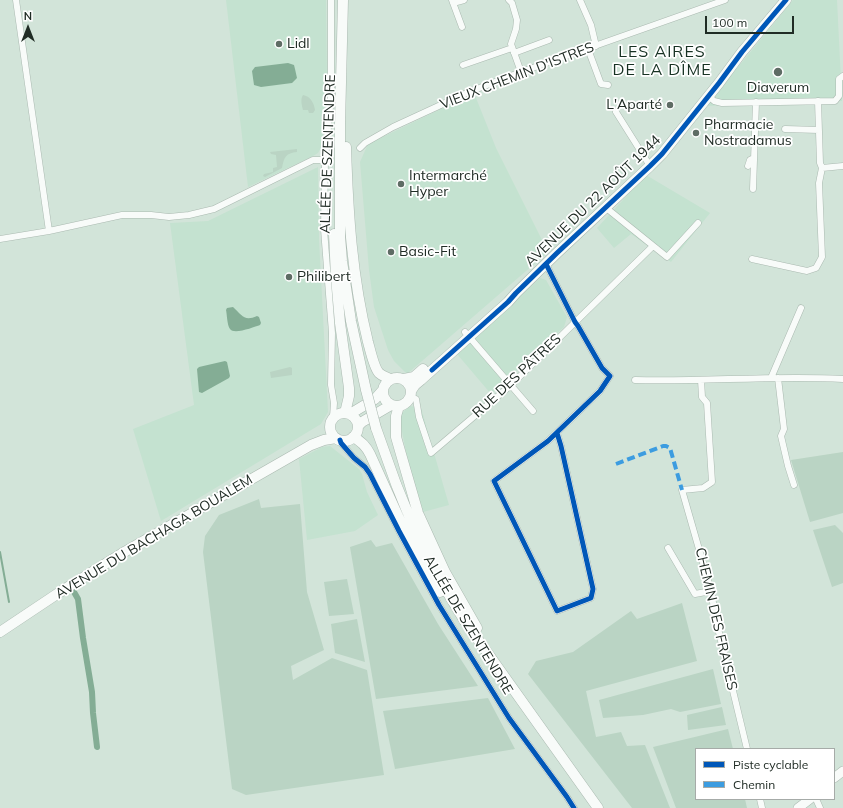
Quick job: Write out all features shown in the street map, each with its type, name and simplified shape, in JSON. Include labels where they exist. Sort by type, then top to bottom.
[{"type":"main road","points":[[343,0],[340,124],[340,215],[342,261],[351,321],[376,428],[396,484],[419,538],[443,585],[464,620],[598,808]]},
{"type":"main road","name":"AVENUE DU 22 AOÛT 1944","points":[[411,394],[420,380],[452,348],[467,334],[508,302],[605,207],[662,154],[742,52],[786,0]]},
{"type":"main road","points":[[342,48],[346,71],[348,206],[353,261],[359,300],[368,342],[376,368],[380,374],[390,379]]},
{"type":"main road","points":[[340,124],[335,173],[334,234],[340,322],[349,388],[343,414]]},
{"type":"main road","name":"AVENUE DU 22 AOÛT 1944","points":[[404,379],[416,375],[452,348]]},
{"type":"main road","points":[[311,445],[330,428],[330,424],[343,414],[374,399],[382,391],[385,384],[390,379],[395,377],[404,379],[408,382],[411,394],[406,403],[395,405],[362,422],[358,426],[356,434],[344,439]]},
{"type":"main road","points":[[382,391],[384,399],[395,405]]},
{"type":"main road","points":[[395,405],[396,437],[418,513],[445,572],[491,656]]},
{"type":"main road","points":[[343,414],[356,420],[358,426]]},
{"type":"main road","points":[[330,428],[331,432],[344,439]]},
{"type":"main road","points":[[311,445],[324,440],[344,439],[360,441],[366,447],[401,522],[428,571],[456,617],[464,620]]},
{"type":"main road","name":"AVENUE DU BACHAGA BOUALEM","points":[[0,632],[60,592],[120,555],[311,445]]},
{"type":"street","points":[[16,0],[49,231]]},
{"type":"street","name":"ALLÉE DE SZENTENDRE","points":[[330,0],[331,95],[325,160],[324,229],[331,324],[331,385],[334,403],[343,414]]},
{"type":"street","points":[[462,27],[452,2],[464,0]]},
{"type":"street","points":[[509,0],[512,3],[517,20],[516,29],[511,44],[521,72]]},
{"type":"street","points":[[580,0],[591,25],[596,46]]},
{"type":"street","name":"VIEUX CHEMIN D'ISTRES","points":[[360,148],[365,143],[393,127],[469,92],[521,72],[725,0]]},
{"type":"street","points":[[463,65],[549,40]]},
{"type":"street","points":[[588,49],[601,84],[608,85]]},
{"type":"street","points":[[709,96],[722,103],[835,101],[839,96],[839,79],[843,76]]},
{"type":"street","points":[[752,259],[807,271],[816,268],[822,257],[819,183],[822,168],[820,163],[818,101]]},
{"type":"street","points":[[753,189],[756,102]]},
{"type":"street","points":[[616,112],[650,166]]},
{"type":"street","points":[[785,128],[819,130]]},
{"type":"street","points":[[748,166],[750,160],[754,158]]},
{"type":"street","points":[[0,239],[49,231],[122,215],[152,215],[169,217],[189,215],[214,209],[313,160],[325,160]]},
{"type":"street","points":[[822,168],[843,166]]},
{"type":"street","points":[[605,207],[666,257],[698,223]]},
{"type":"street","name":"RUE DES PÂTRES","points":[[411,394],[416,399],[419,417],[431,453],[511,385],[653,246]]},
{"type":"street","points":[[546,264],[575,322],[602,368],[610,376],[600,391],[557,434],[494,480],[557,611],[591,598],[593,589],[557,434]]},
{"type":"street","points":[[771,378],[801,308]]},
{"type":"street","points":[[467,334],[533,411]]},
{"type":"street","points":[[635,380],[748,378],[843,379]]},
{"type":"street","points":[[778,378],[784,429],[781,436],[794,485]]},
{"type":"street","name":"CHEMIN DES FRAISES","points":[[701,380],[702,397],[707,403],[710,472],[712,482],[703,488],[682,490],[711,591],[714,613],[747,748]]},
{"type":"street","points":[[334,403],[343,414]]},
{"type":"street","name":"ALLÉE DE SZENTENDRE","points":[[344,439],[341,443],[370,474],[439,605],[509,718],[574,808]]},
{"type":"street","points":[[548,441],[552,444],[561,446]]},
{"type":"street","points":[[668,548],[695,594],[711,591]]},
{"type":"street","points":[[835,777],[843,770]]},
{"type":"street","points":[[798,808],[809,800]]},
{"type":"shaded area","points":[[226,0],[326,0],[327,85],[322,146],[318,153],[313,156],[248,187]]},
{"type":"shaded area","points":[[793,0],[837,0],[842,101],[706,106],[771,27]]},
{"type":"shaded area","points":[[288,63],[294,65],[297,78],[292,83],[261,87],[254,85],[252,71],[255,67]]},
{"type":"shaded area","points":[[474,93],[496,148],[548,252],[407,374],[394,361],[388,350],[374,307],[369,270],[360,162],[368,144]]},
{"type":"shaded area","points":[[303,95],[310,98],[313,102],[315,110],[313,113],[309,113],[308,110],[303,110],[301,100]]},
{"type":"shaded area","points":[[297,149],[297,152],[290,153],[286,156],[282,168],[265,177],[263,176],[264,174],[273,172],[273,168],[277,167],[276,155],[271,154],[270,152]]},
{"type":"shaded area","points":[[318,167],[319,239],[328,412],[321,424],[161,521],[133,429],[194,405],[170,223],[208,221]]},
{"type":"shaded area","points":[[646,175],[710,213],[671,262],[631,234],[614,248],[597,228]]},
{"type":"shaded area","points":[[540,278],[546,280],[567,317],[564,327],[491,394],[457,354]]},
{"type":"shaded area","points":[[233,307],[246,318],[259,317],[261,323],[260,325],[244,330],[232,331],[228,325],[226,310],[227,308]]},
{"type":"shaded area","points":[[225,361],[227,362],[230,376],[229,378],[202,393],[199,392],[197,369],[199,367]]},
{"type":"shaded area","points":[[290,367],[292,368],[292,375],[271,378],[270,372]]},
{"type":"shaded area","points":[[410,406],[421,408],[449,505],[423,512],[407,458],[399,415]]},
{"type":"shaded area","points":[[330,446],[359,469],[367,492],[378,515],[355,531],[307,540],[299,459],[322,447]]},
{"type":"shaded area","points":[[843,452],[843,513],[810,522],[791,460]]},
{"type":"shaded area","points":[[259,499],[261,508],[300,504],[307,592],[324,650],[291,666],[293,680],[332,658],[367,670],[384,775],[246,795],[232,789],[203,552],[205,536],[219,515]]},
{"type":"shaded area","points":[[835,525],[843,533],[843,583],[832,587],[813,530]]},
{"type":"shaded area","points":[[371,540],[376,547],[392,543],[438,624],[478,686],[376,699],[350,547]]},
{"type":"shaded area","points":[[347,579],[354,614],[329,616],[324,582]]},
{"type":"shaded area","points":[[682,603],[697,661],[586,691],[596,737],[621,732],[627,746],[645,745],[670,808],[632,808],[528,674],[536,661],[573,652],[631,611],[637,619]]},
{"type":"shaded area","points":[[357,619],[365,662],[335,653],[331,624]]},
{"type":"shaded area","points":[[713,669],[721,704],[680,712],[671,709],[643,715],[603,718],[599,700]]},
{"type":"shaded area","points":[[488,698],[515,749],[395,769],[383,711]]},
{"type":"shaded area","points":[[722,707],[726,725],[688,730],[687,715]]},
{"type":"shaded area","points":[[728,729],[733,748],[695,748],[695,800],[745,800],[747,808],[676,808],[653,747]]},
{"type":"waterway","points":[[0,552],[9,602]]},
{"type":"waterway","points":[[74,592],[78,599],[92,692],[97,747]]},
{"type":"marked path","points":[[616,464],[666,446],[670,448],[682,490]]},
{"type":"cycle path","points":[[432,370],[508,302],[557,253],[662,154],[742,52],[786,0]]},
{"type":"cycle path","points":[[546,264],[575,322],[602,368],[610,376],[600,391],[548,441],[494,481],[557,611],[591,598],[593,589],[557,433]]},
{"type":"cycle path","points":[[340,440],[354,458],[365,467],[370,474],[439,605],[509,718],[574,808]]},
{"type":"place","name":"Lidl","points":[[279,44]]},
{"type":"place","name":"Diaverum","points":[[778,72]]},
{"type":"place","name":"L'Aparté","points":[[670,105]]},
{"type":"place","name":"Pharmacie Nostradamus","points":[[696,133]]},
{"type":"place","name":"Intermarché Hyper","points":[[401,184]]},
{"type":"place","name":"Basic-Fit","points":[[391,252]]},
{"type":"place","name":"Philibert","points":[[289,277]]},
{"type":"district","name":"LES AIRES DE LA DÎME","points":[[662,61]]}]
